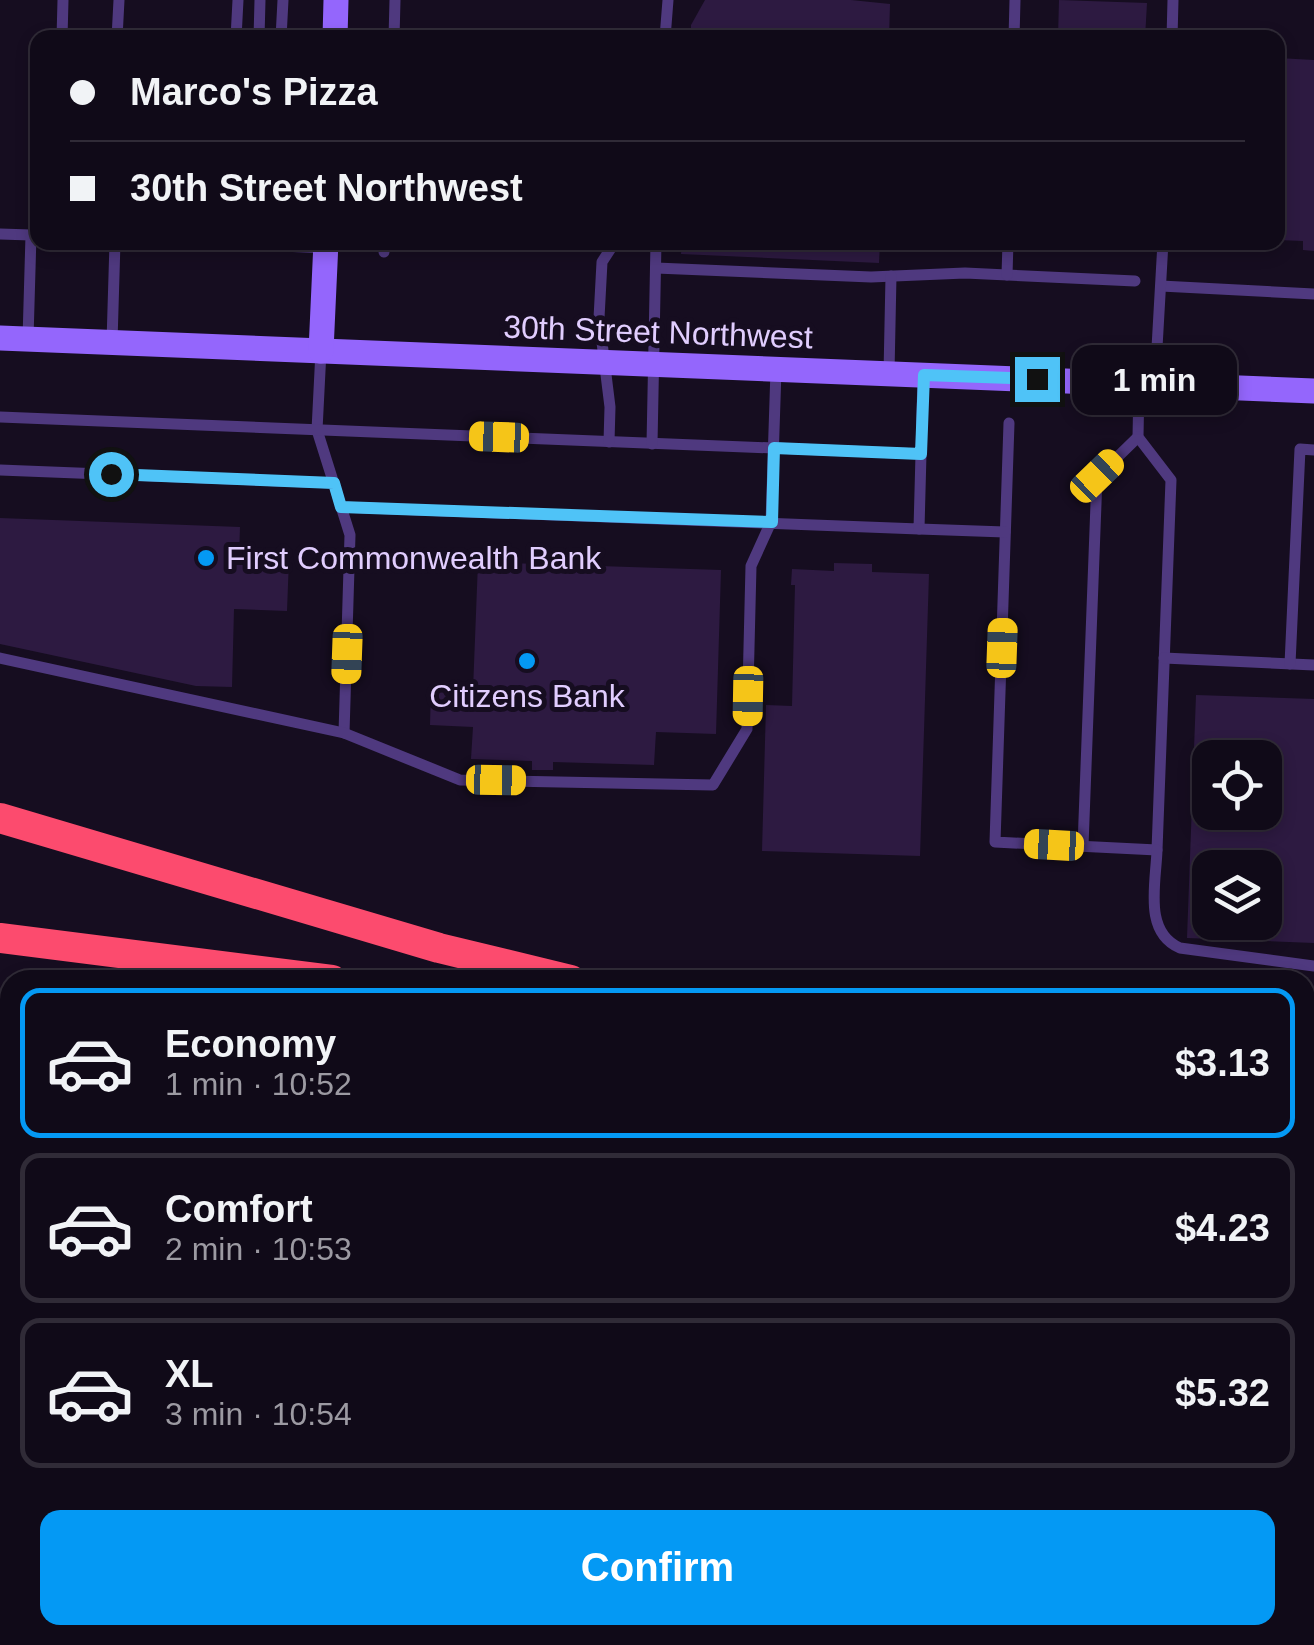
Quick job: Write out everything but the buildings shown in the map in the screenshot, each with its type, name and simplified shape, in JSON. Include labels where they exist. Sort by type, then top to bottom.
[{"type":"highway","points":[[0,818],[439,948],[530,970]]},
{"type":"highway","points":[[0,938],[253,970]]},
{"type":"main road","points":[[335,30],[336,0]]},
{"type":"main road","points":[[321,351],[326,250]]},
{"type":"main road","name":"30th Street Northwest","points":[[0,338],[1314,391]]},
{"type":"lane","points":[[62,30],[63,0]]},
{"type":"lane","points":[[117,30],[119,0]]},
{"type":"lane","points":[[236,30],[238,0]]},
{"type":"lane","points":[[258,30],[260,0]]},
{"type":"lane","points":[[281,30],[283,0]]},
{"type":"lane","points":[[394,30],[395,0]]},
{"type":"lane","points":[[666,30],[668,0]]},
{"type":"lane","points":[[1014,30],[1015,0]]},
{"type":"lane","points":[[1172,30],[1173,0]]},
{"type":"lane","points":[[0,234],[30,235]]},
{"type":"lane","points":[[28,339],[33,250]]},
{"type":"lane","points":[[112,342],[115,250]]},
{"type":"lane","points":[[609,442],[610,406],[599,318],[602,262],[610,250]]},
{"type":"lane","points":[[652,444],[656,250]]},
{"type":"lane","points":[[1006,274],[1008,250]]},
{"type":"lane","points":[[1083,846],[1097,476],[1138,437],[1161,286],[1163,250]]},
{"type":"lane","points":[[656,268],[891,276],[1006,274],[1134,281]]},
{"type":"lane","points":[[889,374],[891,276]]},
{"type":"lane","points":[[1161,286],[1314,294]]},
{"type":"lane","points":[[321,351],[317,430],[350,535],[344,733]]},
{"type":"lane","points":[[0,658],[344,733],[460,780],[714,785],[747,729],[752,566],[772,522],[776,370]]},
{"type":"lane","points":[[919,529],[924,375]]},
{"type":"lane","points":[[0,417],[921,454]]},
{"type":"lane","points":[[1009,423],[995,842],[1157,850]]},
{"type":"lane","points":[[1138,437],[1171,480],[1156,922],[1168,942],[1180,948],[1314,966]]},
{"type":"lane","points":[[1290,664],[1300,449],[1314,450]]},
{"type":"lane","points":[[0,470],[334,483]]},
{"type":"lane","points":[[341,507],[1006,532]]},
{"type":"lane","points":[[1164,658],[1314,665]]},
{"type":"place","name":"First Commonwealth Bank","points":[[206,558]]},
{"type":"place","name":"Citizens Bank","points":[[527,661]]},
{"type":"route","points":[[111,474],[334,483],[341,507],[772,522],[774,448],[921,454],[924,375],[1037,379]]}]
